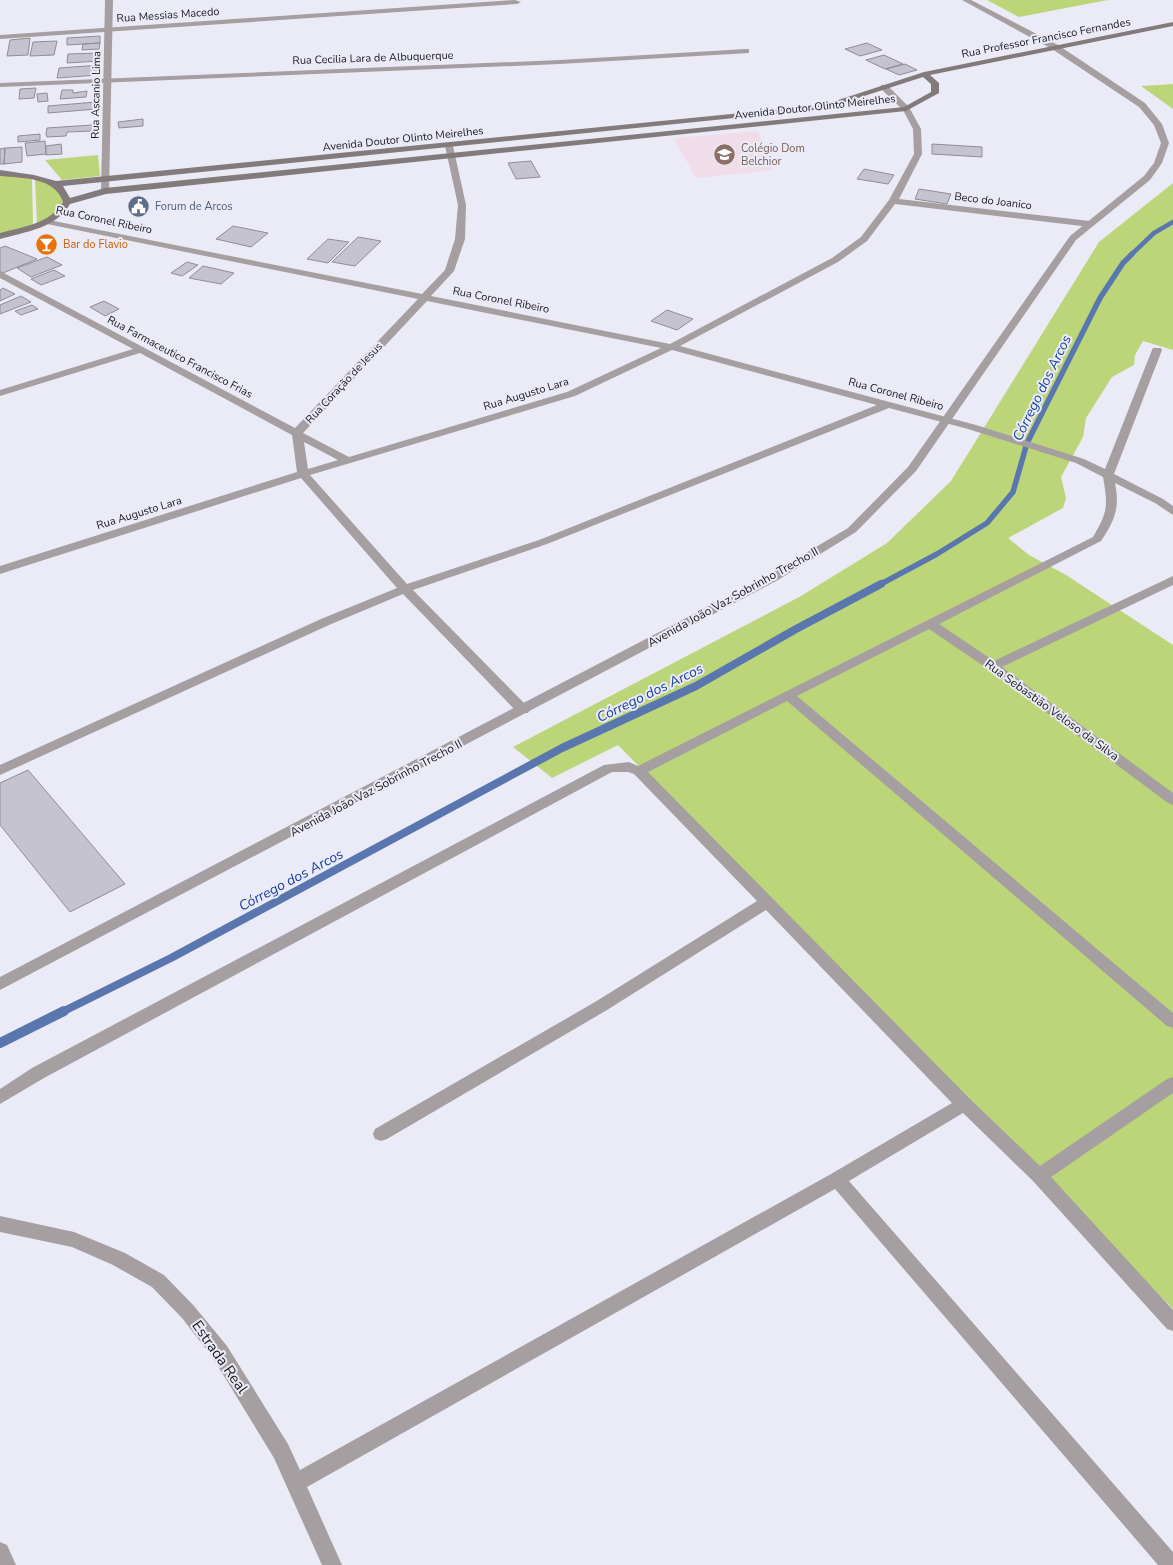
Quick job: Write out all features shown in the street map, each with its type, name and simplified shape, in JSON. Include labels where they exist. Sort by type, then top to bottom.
[{"type":"main road","name":"Rua Professor Francisco Fernandes","points":[[924,74],[1173,24]]},
{"type":"main road","name":"Avenida Doutor Olinto Meirelhes","points":[[0,173],[34,178],[56,184],[105,181],[281,163],[450,151],[635,137],[906,109],[935,93],[935,83],[924,74],[824,107],[628,127],[450,151],[284,173],[105,191],[67,202]]},
{"type":"main road","points":[[628,127],[635,137]]},
{"type":"main road","points":[[281,163],[284,173]]},
{"type":"main road","points":[[0,236],[47,221],[61,214],[67,202],[64,191],[56,184]]},
{"type":"street","name":"Rua Ascanio Lima","points":[[105,191],[109,0]]},
{"type":"street","name":"Avenida João Vaz Sobrinho Trecho II","points":[[0,984],[774,577],[852,530],[912,469],[1073,238],[1147,178],[1158,163],[1165,143],[1158,124],[1142,105],[1055,47],[967,0]]},
{"type":"street","name":"Rua Messias Macedo","points":[[0,37],[518,2]]},
{"type":"street","name":"Rua Cecilia Lara de Albuquerque","points":[[0,85],[107,79],[622,60],[746,51]]},
{"type":"street","name":"Rua Augusto Lara","points":[[0,570],[303,474],[571,394],[671,347],[835,260],[864,239],[893,201],[918,154],[917,129],[906,109],[884,87]]},
{"type":"street","name":"Rua Coração de Jesus","points":[[303,474],[297,433],[449,272],[460,239],[462,205],[450,151]]},
{"type":"street","name":"Beco do Joanico","points":[[893,201],[1090,224]]},
{"type":"street","name":"Rua Coronel Ribeiro","points":[[47,221],[671,347],[972,427],[1080,460],[1159,502],[1173,512]]},
{"type":"street","name":"Rua Farmaceutico Francisco Frias","points":[[0,274],[348,461]]},
{"type":"street","points":[[0,393],[141,350]]},
{"type":"street","points":[[638,772],[1097,539],[1108,521],[1113,501],[1108,475],[1157,350]]},
{"type":"street","points":[[0,770],[324,622],[405,588],[543,542],[887,405]]},
{"type":"street","points":[[303,474],[405,588],[523,710]]},
{"type":"street","points":[[993,666],[1173,580]]},
{"type":"street","name":"Rua Sebastião Veloso da Silva","points":[[930,624],[993,666],[1170,794]]},
{"type":"street","points":[[788,695],[1173,1022]]},
{"type":"street","points":[[0,1097],[38,1072],[609,768],[629,767],[638,772],[964,1104],[1039,1176],[1173,1323]]},
{"type":"street","points":[[381,1134],[601,1006],[767,902]]},
{"type":"street","points":[[1039,1176],[1173,1084]]},
{"type":"street","points":[[296,1483],[837,1179],[964,1104]]},
{"type":"street","points":[[837,1179],[1171,1565]]},
{"type":"street","name":"Estrada Real","points":[[0,1224],[74,1240],[119,1259],[158,1281],[188,1312],[220,1352],[281,1451],[332,1565]]},
{"type":"street","points":[[0,1552],[6,1565]]},
{"type":"shaded area","name":"Colégio Dom Belchior","points":[[758,131],[773,170],[696,178],[674,138]]},
{"type":"green space","points":[[987,0],[1108,0],[1019,17]]},
{"type":"green space","points":[[1173,84],[1173,109],[1141,86]]},
{"type":"green space","points":[[98,155],[100,176],[62,180],[45,160]]},
{"type":"green space","points":[[0,174],[32,179],[33,225],[0,234]]},
{"type":"green space","points":[[35,179],[49,183],[60,190],[64,208],[37,224]]},
{"type":"green space","points":[[1173,183],[1173,350],[1143,341],[1135,355],[1134,365],[1112,377],[1086,418],[1083,437],[1061,477],[1066,498],[1063,508],[1008,538],[1029,555],[1066,575],[1173,645],[1173,1309],[618,745],[552,778],[513,747],[801,596],[887,543],[951,481],[1099,242]]},
{"type":"building","points":[[100,36],[100,43],[67,45],[67,38]]},
{"type":"building","points":[[30,38],[28,55],[7,56],[10,40]]},
{"type":"building","points":[[57,41],[54,55],[30,56],[33,42]]},
{"type":"building","points":[[100,43],[99,49],[82,50],[83,44]]},
{"type":"building","points":[[867,43],[882,50],[860,56],[845,49]]},
{"type":"building","points":[[100,53],[99,61],[67,63],[68,54]]},
{"type":"building","points":[[884,55],[903,64],[885,69],[866,60]]},
{"type":"building","points":[[905,64],[917,70],[899,75],[886,69]]},
{"type":"building","points":[[100,65],[99,75],[57,78],[59,68]]},
{"type":"building","points":[[36,88],[34,98],[19,99],[20,89]]},
{"type":"building","points":[[62,90],[73,90],[73,93],[87,91],[86,97],[60,99]]},
{"type":"building","points":[[47,93],[48,101],[38,102],[37,94]]},
{"type":"building","points":[[96,102],[97,109],[48,113],[48,106]]},
{"type":"building","points":[[143,119],[143,126],[119,128],[118,122]]},
{"type":"building","points":[[92,125],[92,131],[67,132],[66,136],[47,137],[46,134],[47,128]]},
{"type":"building","points":[[40,134],[40,140],[18,142],[18,136]]},
{"type":"building","points":[[45,141],[46,154],[27,156],[25,143]]},
{"type":"building","points":[[61,144],[62,154],[46,155],[46,146]]},
{"type":"building","points":[[932,144],[982,147],[982,157],[932,154]]},
{"type":"building","points":[[22,147],[22,162],[4,164],[5,148]]},
{"type":"building","points":[[5,148],[4,164],[0,164],[0,149]]},
{"type":"building","points":[[531,161],[540,177],[516,179],[508,163]]},
{"type":"building","points":[[864,169],[894,175],[888,184],[857,179]]},
{"type":"building","points":[[919,189],[951,194],[947,204],[915,199]]},
{"type":"building","points":[[233,226],[268,233],[251,247],[216,239]]},
{"type":"building","points":[[358,237],[381,241],[355,266],[332,262]]},
{"type":"building","points":[[328,239],[349,242],[328,263],[307,259]]},
{"type":"building","points":[[5,246],[37,259],[3,273],[0,271],[0,248]]},
{"type":"building","points":[[47,257],[62,265],[31,277],[17,268]]},
{"type":"building","points":[[187,262],[198,265],[182,276],[171,273]]},
{"type":"building","points":[[203,266],[234,273],[221,284],[189,278]]},
{"type":"building","points":[[54,270],[65,276],[41,285],[31,279]]},
{"type":"building","points":[[3,288],[15,294],[0,301],[0,290]]},
{"type":"building","points":[[21,296],[31,302],[0,314],[0,305]]},
{"type":"building","points":[[104,301],[119,309],[105,316],[90,307]]},
{"type":"building","points":[[32,305],[38,309],[21,315],[15,311]]},
{"type":"building","points":[[667,310],[693,319],[677,330],[651,321]]},
{"type":"building","points":[[28,770],[125,884],[70,912],[0,825],[0,783]]},
{"type":"waterway","name":"Córrego dos Arcos","points":[[1131,255],[1154,233],[1173,222]]},
{"type":"waterway","name":"Córrego dos Arcos","points":[[879,585],[937,554],[987,523],[1013,492],[1027,443],[1100,298],[1123,263],[1131,255]]},
{"type":"waterway","name":"Córrego dos Arcos","points":[[62,1012],[171,958],[562,748],[696,686],[796,629],[881,584]]},
{"type":"waterway","name":"Córrego dos Arcos","points":[[0,1043],[62,1012]]},
{"type":"place","name":"Colégio Dom Belchior","points":[[725,154]]},
{"type":"place","name":"Forum de Arcos","points":[[139,206]]},
{"type":"place","name":"Bar do Flavio","points":[[47,244]]}]
